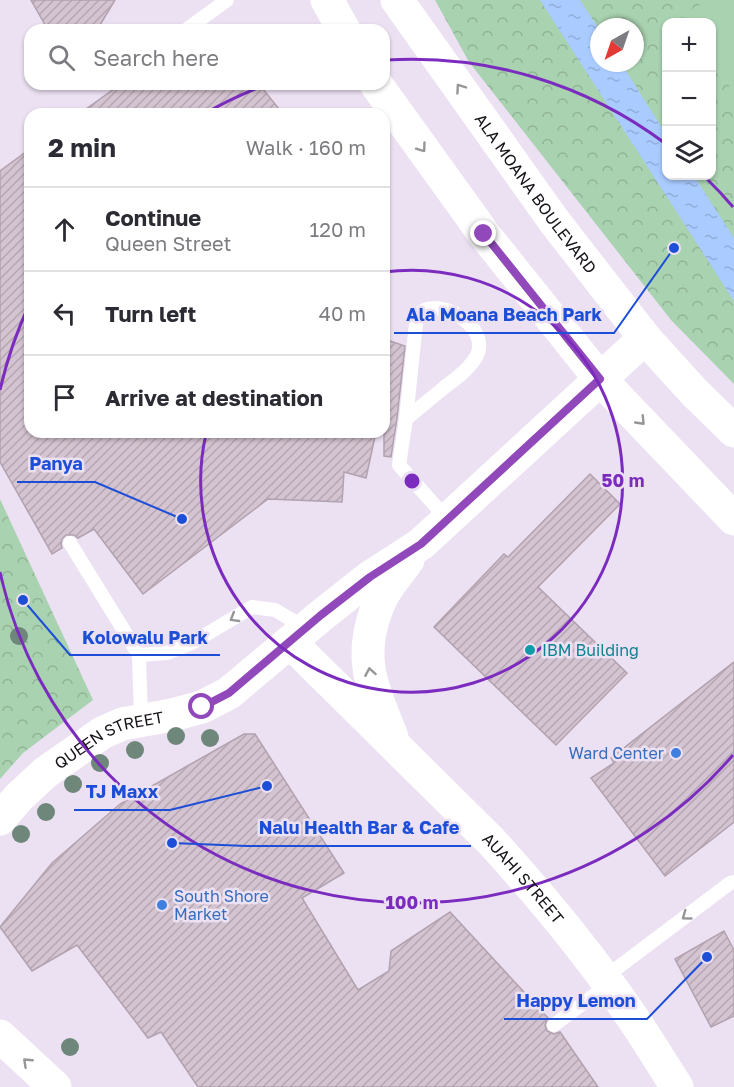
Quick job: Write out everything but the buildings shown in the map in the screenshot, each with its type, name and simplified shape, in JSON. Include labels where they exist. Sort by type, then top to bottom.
[{"type":"street","points":[[327,0],[341,24]]},
{"type":"street","name":"ALA MOANA BOULEVARD","points":[[397,0],[554,221],[645,338],[694,392],[734,431]]},
{"type":"street","points":[[380,90],[484,234],[600,379],[734,519]]},
{"type":"street","name":"QUEEN STREET","points":[[0,819],[19,797],[46,772],[102,733],[122,724],[202,707],[229,693],[370,577],[421,544],[645,338]]},
{"type":"street","points":[[396,747],[372,684],[367,652],[376,609],[385,591],[421,544]]},
{"type":"street","name":"AUAHI STREET","points":[[298,635],[396,747],[491,841],[564,924],[633,1018],[677,1087]]},
{"type":"street","points":[[0,1036],[55,1087]]},
{"type":"lane","points":[[194,24],[227,0]]},
{"type":"lane","points":[[406,419],[458,377],[470,366],[477,355],[480,343],[476,332],[464,319],[453,312],[428,309],[419,315],[416,323],[399,465],[447,519]]},
{"type":"lane","points":[[70,543],[139,655],[141,720]]},
{"type":"lane","points":[[139,655],[167,653],[192,643],[252,607],[276,610],[298,635]]},
{"type":"lane","points":[[554,1025],[606,981],[734,882]]},
{"type":"green space","points":[[435,0],[734,0],[734,384],[671,320],[469,62]]},
{"type":"green space","points":[[734,0],[734,94],[716,65],[716,18],[685,18],[683,15],[705,1]]},
{"type":"green space","points":[[0,499],[93,700],[23,753],[0,779]]},
{"type":"water","points":[[540,0],[580,0],[592,18],[590,72],[627,72],[662,128],[662,180],[697,180],[734,238],[734,301]]},
{"type":"place","name":"Ala Moana Beach Park","points":[[674,248]]},
{"type":"place","name":"Panya","points":[[182,519]]},
{"type":"place","name":"Kolowalu Park","points":[[23,600]]},
{"type":"place","name":"IBM Building","points":[[530,650]]},
{"type":"place","name":"Ward Center","points":[[676,753]]},
{"type":"place","name":"TJ Maxx","points":[[267,786]]},
{"type":"place","name":"Nalu Health Bar & Cafe","points":[[172,843]]},
{"type":"place","name":"South Shore Market","points":[[162,905]]},
{"type":"place","name":"Happy Lemon","points":[[707,957]]},
{"type":"route","points":[[202,707],[229,693],[321,615],[370,577],[421,544],[600,379],[484,234]]}]
